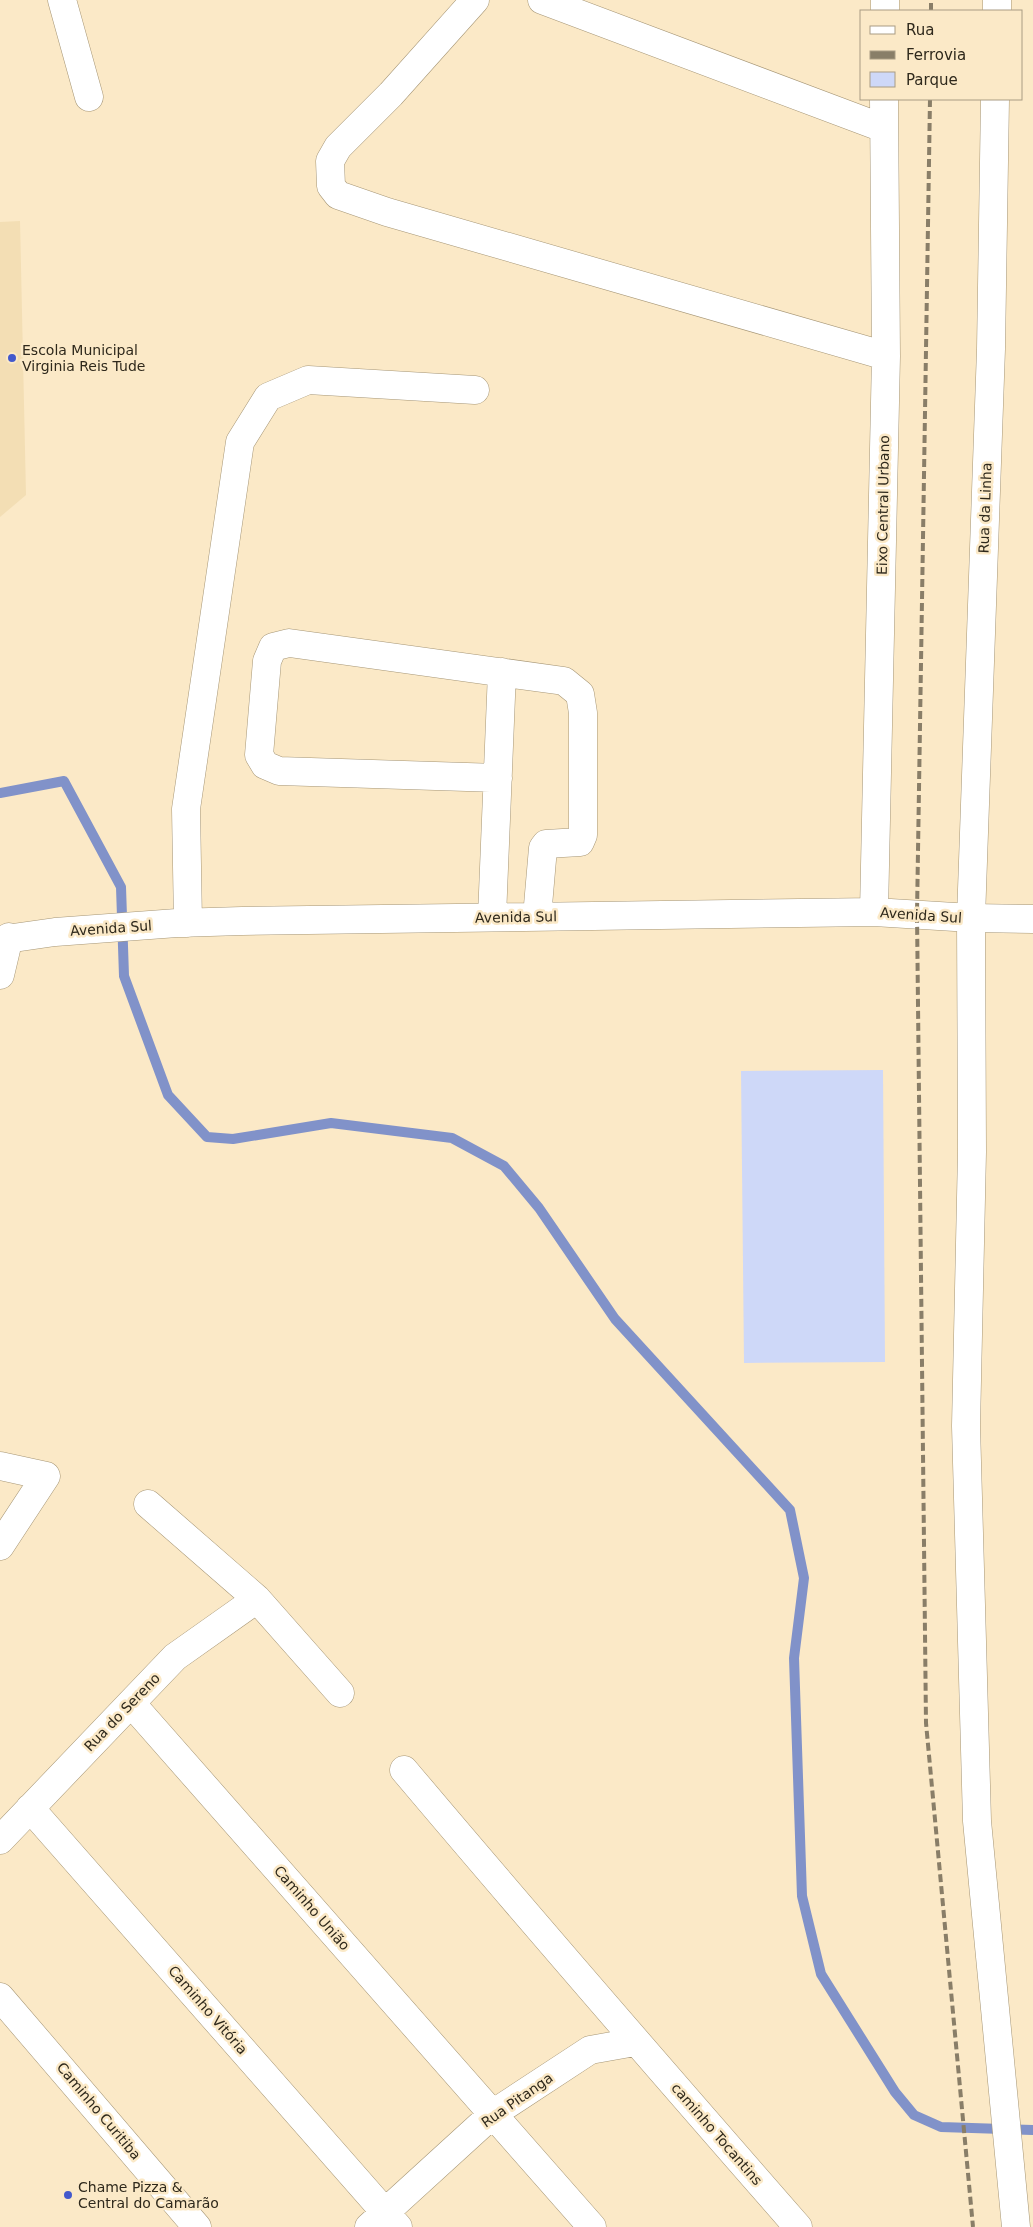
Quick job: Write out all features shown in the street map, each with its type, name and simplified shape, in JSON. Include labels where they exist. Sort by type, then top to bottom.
[{"type":"street","points":[[62,0],[89,97]]},
{"type":"street","points":[[475,0],[391,94],[338,147],[330,161],[330,176],[331,186],[338,195],[387,212],[886,356]]},
{"type":"street","points":[[542,0],[883,128]]},
{"type":"street","name":"Eixo Central Urbano","points":[[874,912],[886,356],[884,100]]},
{"type":"street","name":"Rua da Linha","points":[[995,100],[990,349],[970,918],[972,1152],[966,1426],[977,1821],[1016,2227]]},
{"type":"street","points":[[183,923],[186,809],[240,442],[268,397],[308,380],[475,390]]},
{"type":"street","points":[[498,778],[279,771],[265,765],[259,755],[267,661],[273,647],[289,643],[564,680],[580,694],[583,713],[582,840],[580,842],[546,844],[543,848],[537,917]]},
{"type":"street","points":[[492,917],[502,672]]},
{"type":"street","name":"Avenida Sul","points":[[4,938],[55,932],[183,923],[874,912],[970,918],[1033,918]]},
{"type":"street","points":[[0,975],[4,938]]},
{"type":"street","points":[[0,1466],[46,1476],[0,1546]]},
{"type":"street","points":[[148,1504],[257,1599],[340,1693]]},
{"type":"street","name":"Rua do Sereno","points":[[0,1840],[175,1657],[257,1599]]},
{"type":"street","name":"Caminho União","points":[[131,1702],[494,2113],[592,2227]]},
{"type":"street","name":"caminho Tocantins","points":[[404,1770],[635,2042],[702,2115],[798,2227]]},
{"type":"street","name":"Caminho Vitória","points":[[30,1808],[384,2222]]},
{"type":"street","name":"Caminho Curitiba","points":[[0,1997],[197,2227]]},
{"type":"street","name":"Rua Pitanga","points":[[384,2222],[494,2113],[590,2050],[635,2042]]},
{"type":"shaded area","name":"Escola Municipal Virginia Reis Tude","points":[[20,221],[26,495],[0,517],[0,222]]},
{"type":"green space","points":[[883,1070],[885,1362],[744,1363],[741,1071]]},
{"type":"waterway","points":[[0,793],[64,781],[121,887],[124,976],[168,1095],[207,1137],[233,1139],[331,1123],[452,1138],[504,1166],[539,1208],[615,1319],[790,1510],[804,1578],[794,1658],[802,1896],[821,1974],[895,2092],[914,2115],[941,2127],[1033,2130]]},
{"type":"railway","points":[[931,0],[931,10]]},
{"type":"railway","points":[[930,100],[917,914],[926,1723],[973,2227]]},
{"type":"place","name":"Escola Municipal Virginia Reis Tude","points":[[12,358]]},
{"type":"place","name":"Chame Pizza & Central do Camarão","points":[[68,2195]]}]
